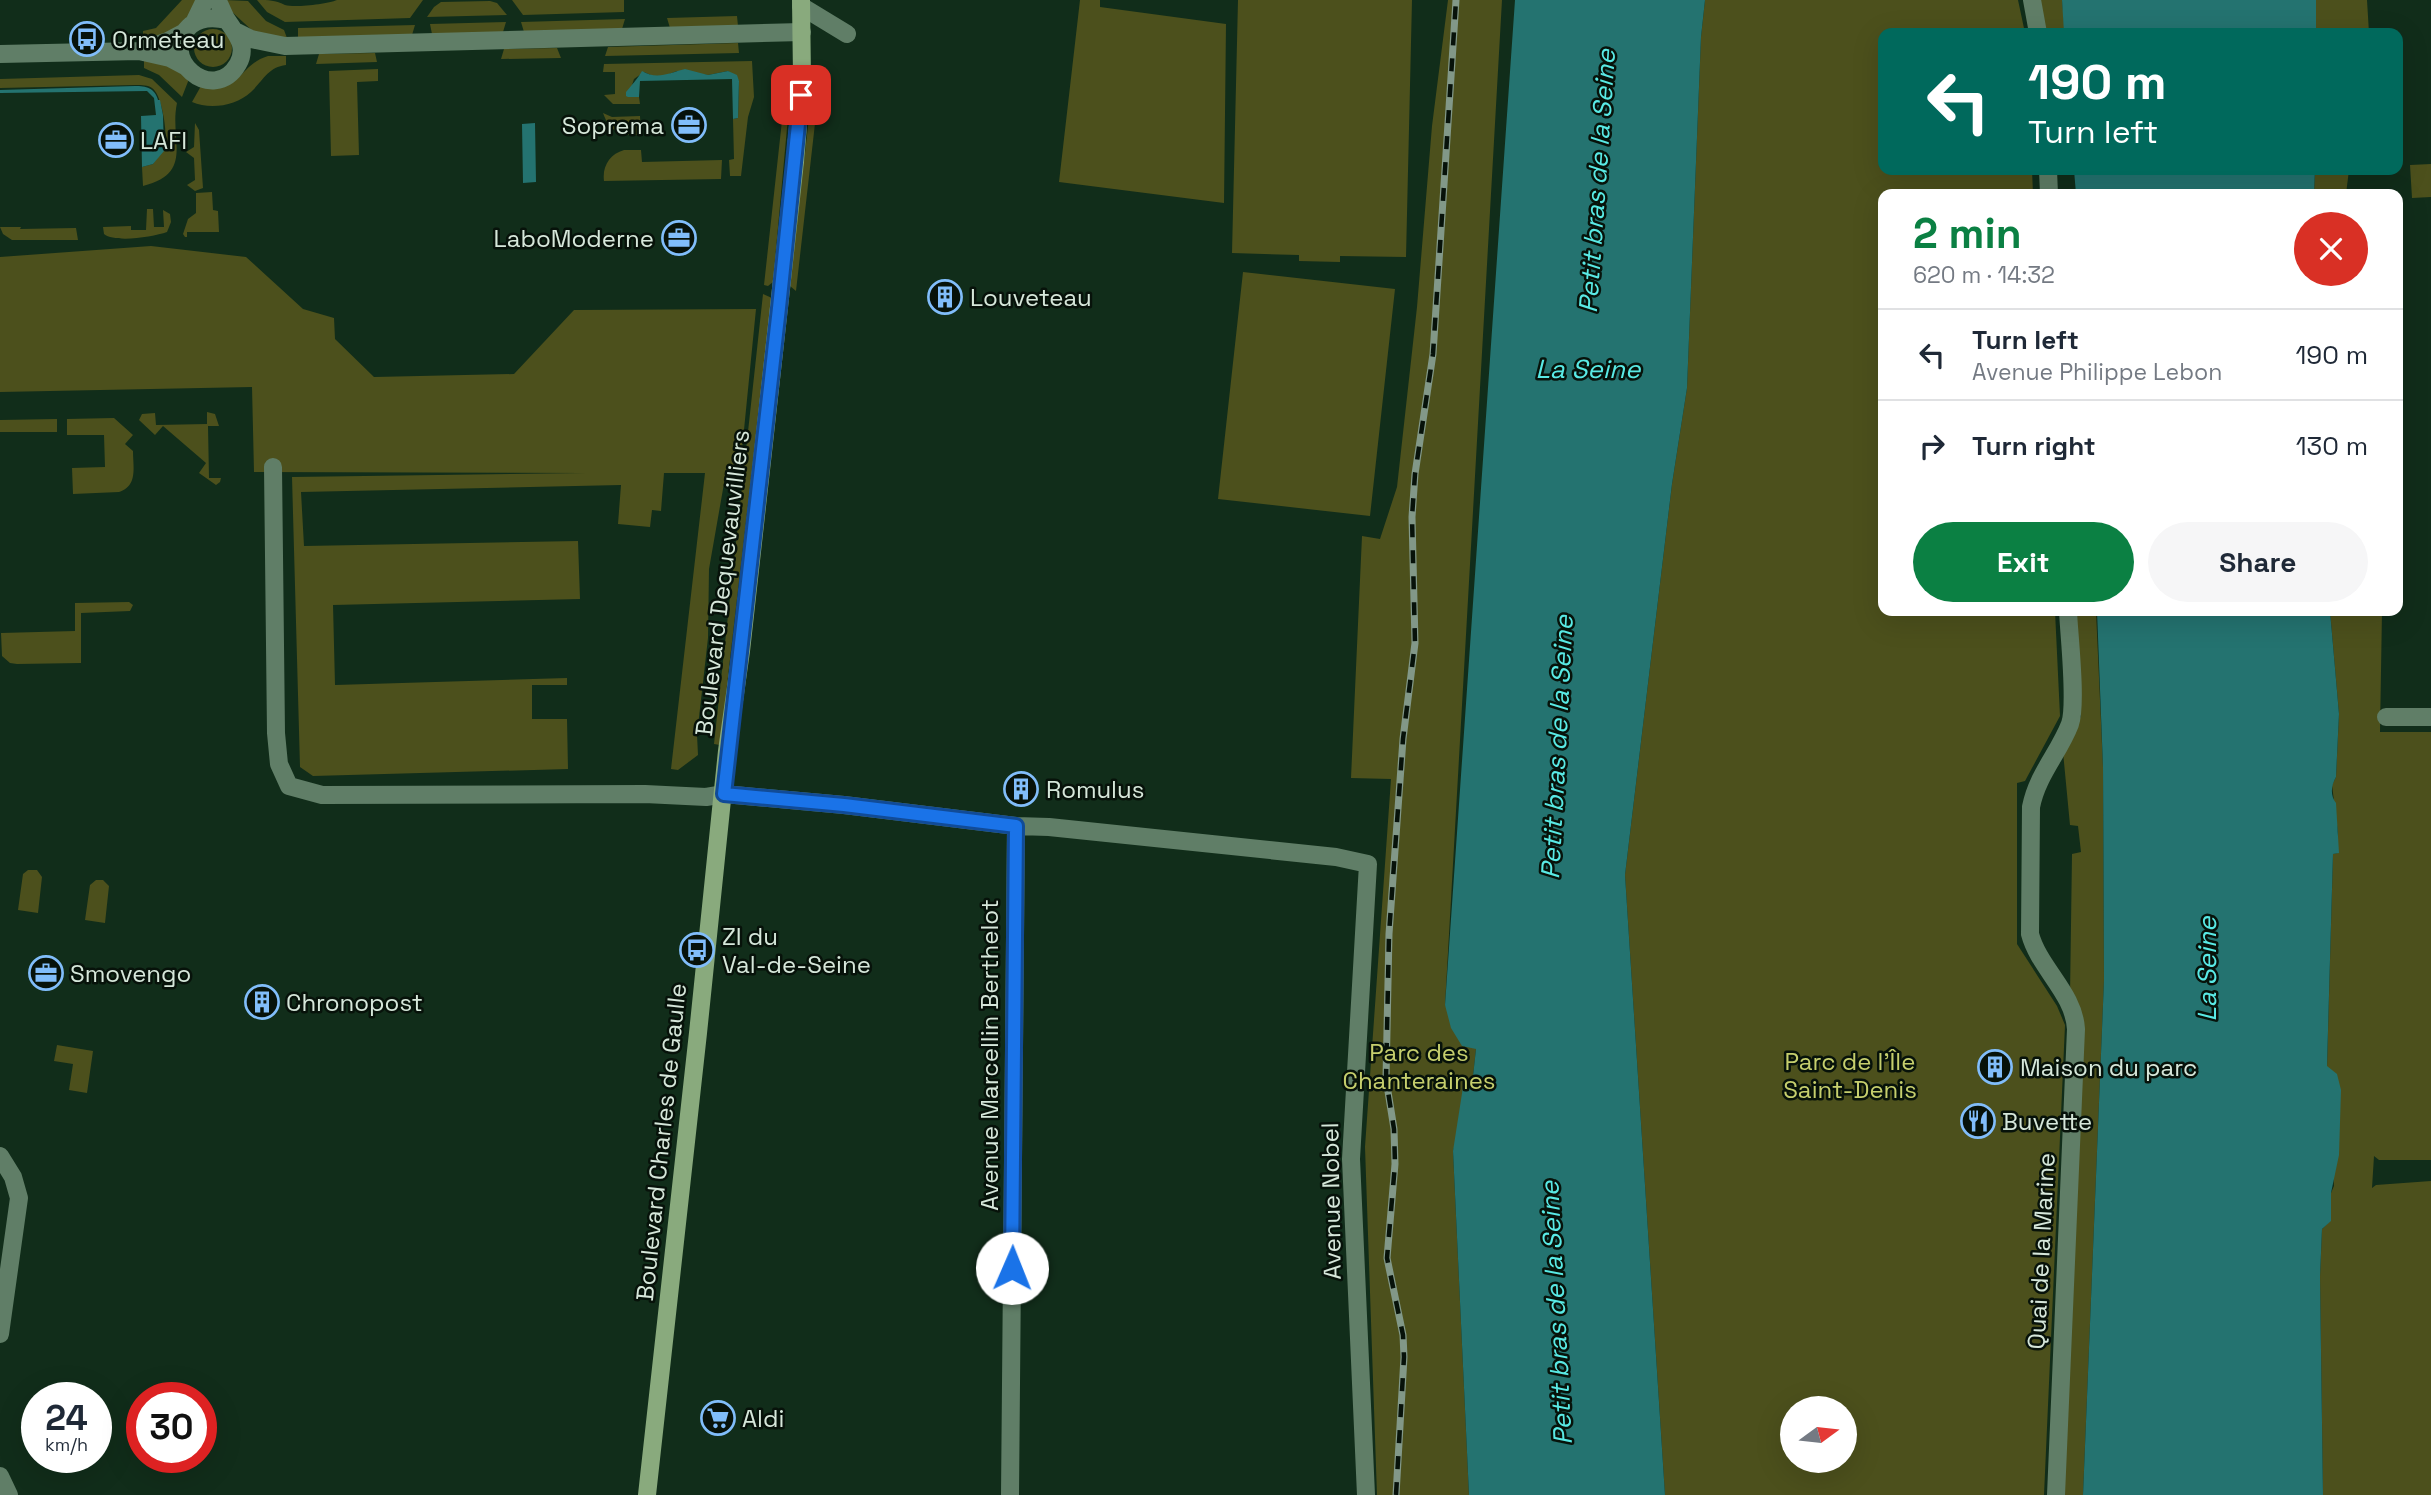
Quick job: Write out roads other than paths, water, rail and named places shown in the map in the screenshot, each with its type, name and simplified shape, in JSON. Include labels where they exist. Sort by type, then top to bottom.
[{"type":"main road","name":"Boulevard Dequevauvilliers","points":[[724,794],[795,162],[802,77],[801,3]]},
{"type":"main road","name":"Boulevard Charles de Gaulle","points":[[647,1495],[724,794]]},
{"type":"street","points":[[185,66],[179,49],[205,0]]},
{"type":"street","points":[[0,54],[139,51],[170,58],[185,66],[195,76],[212,81],[229,75],[240,60],[242,50],[217,0]]},
{"type":"street","points":[[2032,0],[2037,28]]},
{"type":"street","points":[[801,3],[847,34]]},
{"type":"street","points":[[139,51],[168,41],[189,27],[212,18],[232,26],[251,39],[285,46],[802,32]]},
{"type":"street","points":[[235,68],[285,46]]},
{"type":"street","points":[[273,467],[276,733],[279,764],[289,786],[322,796],[645,794],[706,797],[724,794],[844,805],[1016,826]]},
{"type":"street","name":"Quai de la Marine","points":[[2056,1495],[2076,1029],[2072,1009],[2036,953],[2030,934],[2031,845],[2034,793],[2071,721],[2068,616]]},
{"type":"street","points":[[2386,717],[2431,717]]},
{"type":"street","name":"Avenue Nobel","points":[[1016,826],[1062,828],[1368,863],[1351,1159],[1366,1495]]},
{"type":"street","name":"Avenue Marcellin Berthelot","points":[[1010,1495],[1016,826]]},
{"type":"street","points":[[0,1156],[13,1177],[19,1198],[0,1334]]},
{"type":"street","points":[[0,1476],[9,1495]]},
{"type":"water","name":"La Seine","points":[[1515,0],[1705,0],[1701,37],[1687,388],[1672,484],[1625,875],[1665,1495],[1469,1495],[1453,1151],[1463,1087],[1472,1085],[1476,1049],[1462,1046],[1451,1028],[1445,1005]]},
{"type":"water","points":[[2062,0],[2316,0],[2316,28],[2064,28]]},
{"type":"water","points":[[685,69],[708,75],[728,71],[737,75],[738,118],[733,119],[732,79],[640,81],[639,97],[626,96],[626,92],[642,71],[658,75]]},
{"type":"water","points":[[146,87],[155,93],[160,100],[163,115],[164,151],[153,164],[142,167],[141,116],[156,115],[154,98],[147,91],[0,93],[0,90]]},
{"type":"water","points":[[535,123],[536,182],[523,183],[522,124]]},
{"type":"water","points":[[2074,175],[2315,175],[2314,189],[2076,189]]},
{"type":"water","name":"La Seine","points":[[2097,616],[2330,616],[2339,714],[2336,777],[2332,790],[2336,803],[2339,853],[2333,854],[2327,1066],[2337,1074],[2341,1090],[2339,1155],[2331,1193],[2331,1221],[2322,1229],[2320,1277],[2323,1495],[2083,1495],[2104,980],[2103,767]]},
{"type":"railway","points":[[1396,1495],[1404,1357],[1403,1335],[1387,1258],[1395,1164],[1394,1129],[1386,1079],[1389,934],[1403,739],[1415,643],[1412,517],[1415,474],[1433,354],[1456,0]]},
{"type":"place","name":"Ormeteau","points":[[87,39]]},
{"type":"place","name":"Soprema","points":[[689,125]]},
{"type":"place","name":"LAFI","points":[[116,140]]},
{"type":"place","name":"LaboModerne","points":[[679,238]]},
{"type":"place","name":"Louveteau","points":[[945,297]]},
{"type":"place","name":"Romulus","points":[[1021,789]]},
{"type":"place","name":"ZI du Val-de-Seine","points":[[697,950]]},
{"type":"place","name":"Smovengo","points":[[46,973]]},
{"type":"place","name":"Chronopost","points":[[262,1002]]},
{"type":"place","name":"Maison du parc","points":[[1995,1067]]},
{"type":"place","name":"Buvette","points":[[1978,1121]]},
{"type":"place","name":"Aldi","points":[[718,1418]]},
{"type":"water label","name":"Petit bras de la Seine","points":[[1597,181]]},
{"type":"water label","name":"Petit bras de la Seine","points":[[1557,747]]},
{"type":"water label","name":"Petit bras de la Seine","points":[[1556,1313]]},
{"type":"park label","name":"Parc des Chanteraines","points":[[1419,1066]]},
{"type":"park label","name":"Parc de l'Île Saint-Denis","points":[[1850,1075]]}]
